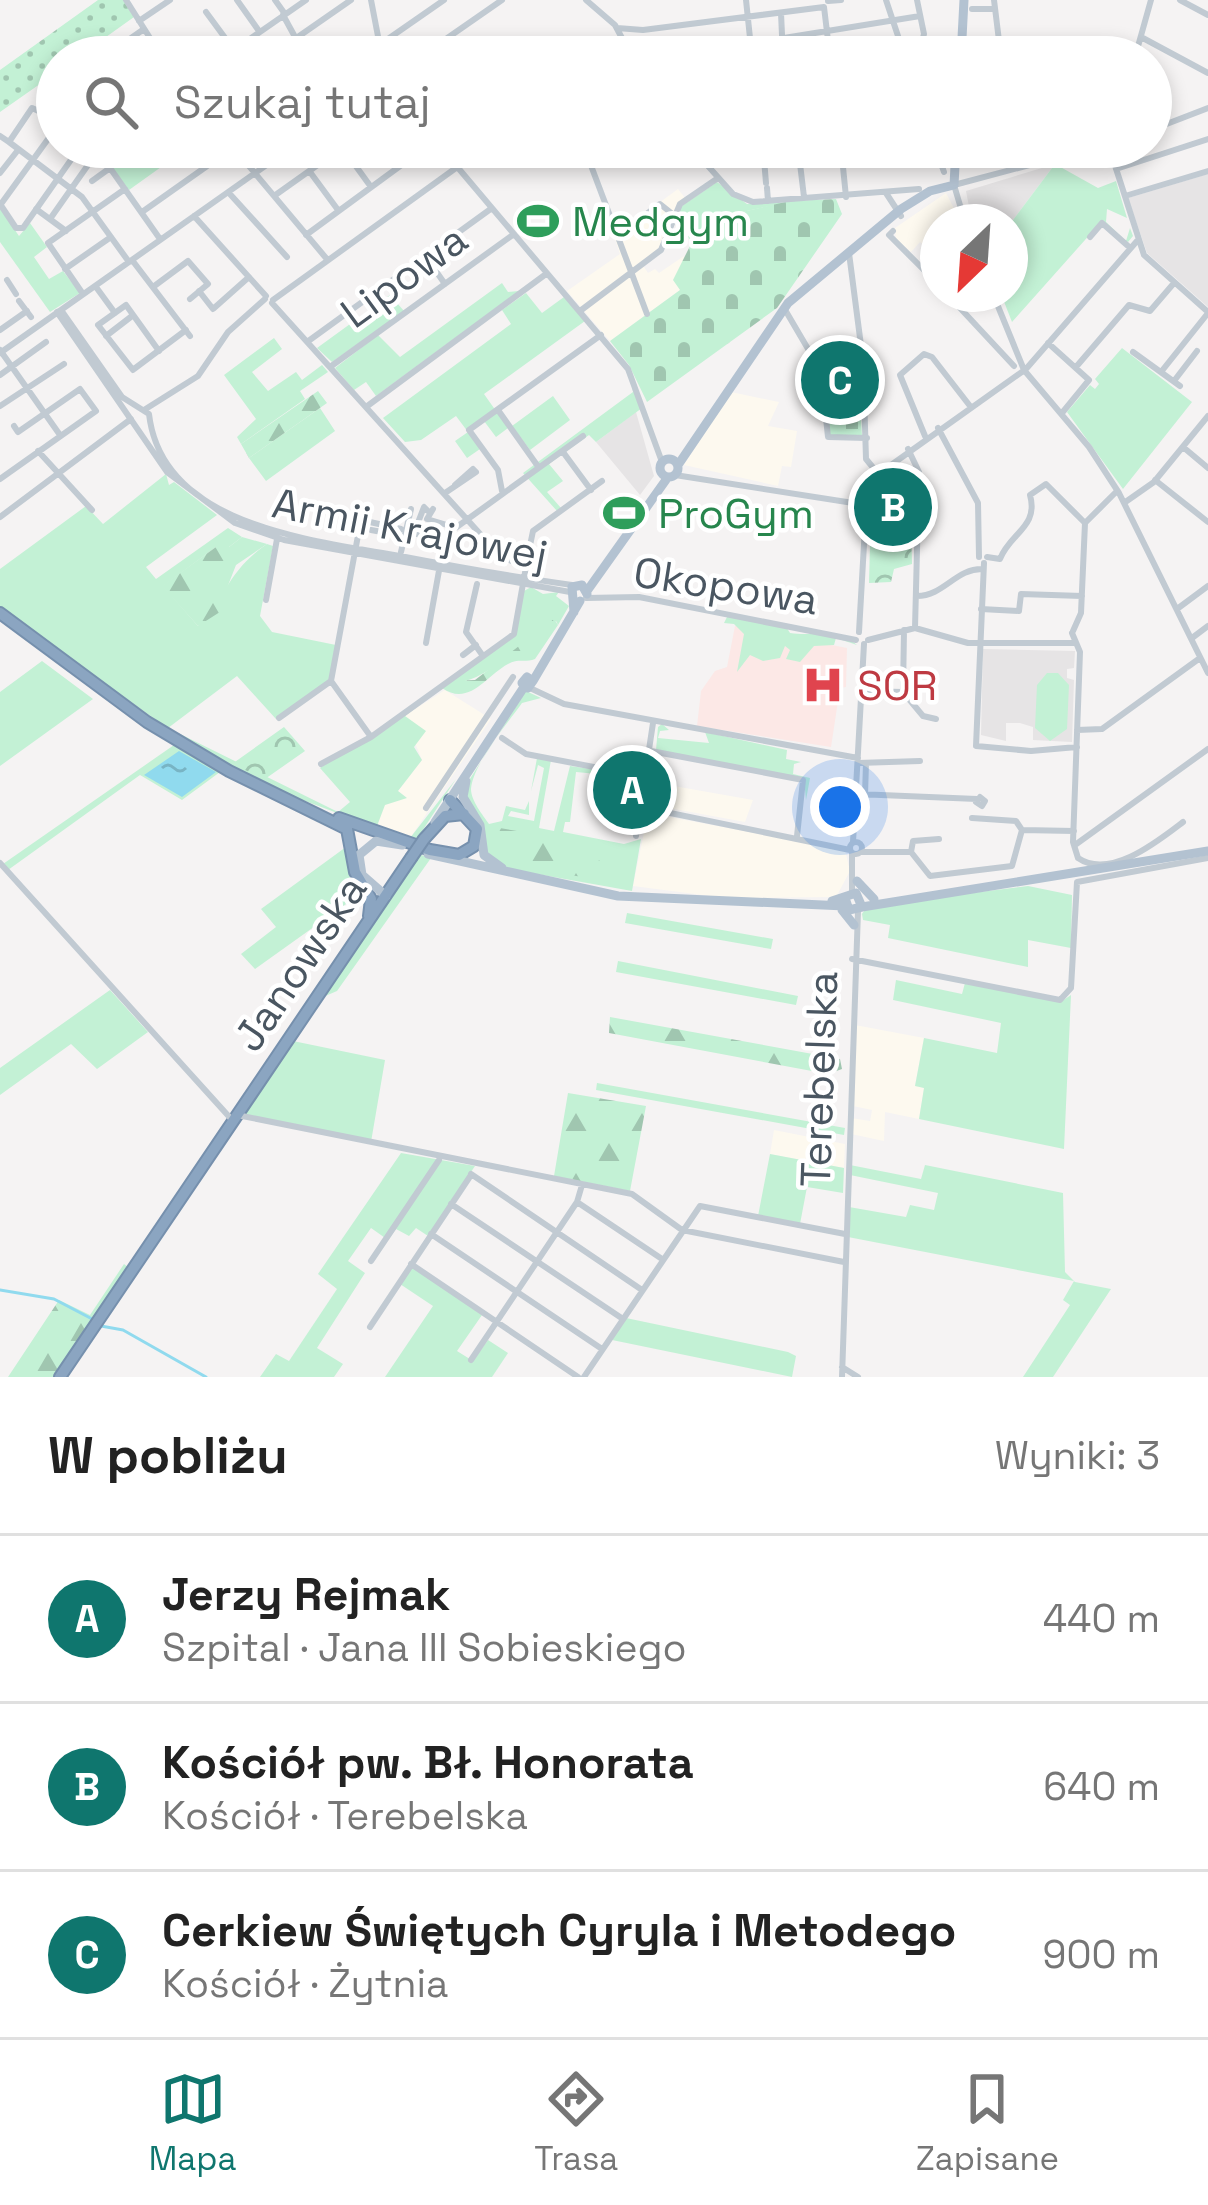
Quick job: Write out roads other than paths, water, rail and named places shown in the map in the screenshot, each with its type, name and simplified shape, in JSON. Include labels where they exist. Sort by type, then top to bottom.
[{"type":"highway","points":[[0,613],[98,690],[195,751],[350,834],[372,901],[362,930]]},
{"type":"highway","points":[[195,751],[318,810],[428,840],[459,855],[470,850],[478,831],[469,814],[450,800]]},
{"type":"highway","points":[[428,840],[448,815],[469,814]]},
{"type":"highway","name":"Janowska","points":[[61,1377],[411,858],[428,840]]},
{"type":"highway","points":[[365,881],[386,896]]},
{"type":"main road","points":[[964,36],[968,4]]},
{"type":"main road","name":"Janowska","points":[[428,840],[573,617],[581,593],[597,578],[668,467],[784,308],[930,190],[954,185]]},
{"type":"main road","points":[[470,770],[463,793],[469,814],[480,825],[487,860],[518,874]]},
{"type":"main road","points":[[322,815],[402,845],[516,878],[649,898],[831,906],[856,900]]},
{"type":"main road","points":[[428,840],[518,874],[649,898]]},
{"type":"main road","points":[[402,845],[379,841],[362,848],[358,865],[365,881],[388,881],[411,858]]},
{"type":"main road","points":[[744,904],[977,889],[1208,855]]},
{"type":"main road","points":[[831,906],[845,911],[854,925]]},
{"type":"street","points":[[126,0],[149,36]]},
{"type":"street","points":[[132,36],[170,0]]},
{"type":"street","points":[[238,0],[259,31]]},
{"type":"street","points":[[275,0],[296,36]]},
{"type":"street","points":[[252,36],[306,0]]},
{"type":"street","points":[[298,36],[351,0]]},
{"type":"street","points":[[371,0],[378,36]]},
{"type":"street","points":[[393,36],[444,0]]},
{"type":"street","points":[[450,36],[502,0]]},
{"type":"street","points":[[586,0],[621,36]]},
{"type":"street","points":[[746,0],[750,36]]},
{"type":"street","points":[[617,28],[748,18],[841,0]]},
{"type":"street","points":[[886,0],[898,36]]},
{"type":"street","points":[[916,0],[920,36]]},
{"type":"street","points":[[1141,36],[1150,0]]},
{"type":"street","points":[[1180,0],[1208,15]]},
{"type":"street","points":[[827,3],[827,34]]},
{"type":"street","points":[[968,4],[994,4],[998,36]]},
{"type":"street","points":[[206,12],[223,36]]},
{"type":"street","points":[[781,13],[784,36]]},
{"type":"street","points":[[806,36],[920,16]]},
{"type":"street","points":[[1172,54],[1208,73]]},
{"type":"street","points":[[8,142],[32,108],[36,109]]},
{"type":"street","points":[[1172,122],[1208,108]]},
{"type":"street","points":[[0,136],[36,165]]},
{"type":"street","points":[[1172,151],[1208,139]]},
{"type":"street","points":[[0,173],[18,150]]},
{"type":"street","points":[[36,155],[0,204],[20,230],[66,168]]},
{"type":"street","points":[[40,168],[94,212],[188,333],[132,370],[98,325],[126,305],[159,351]]},
{"type":"street","points":[[50,219],[86,168]]},
{"type":"street","points":[[92,181],[107,168]]},
{"type":"street","points":[[110,168],[160,239]]},
{"type":"street","points":[[142,212],[204,168]]},
{"type":"street","points":[[251,168],[326,258]]},
{"type":"street","points":[[60,435],[1,351],[262,168]]},
{"type":"street","points":[[274,196],[315,168]]},
{"type":"street","points":[[357,168],[370,187]]},
{"type":"street","points":[[306,235],[397,168]]},
{"type":"street","points":[[0,518],[202,372],[228,332],[254,310],[458,168],[634,378],[668,467],[866,506]]},
{"type":"street","points":[[592,168],[647,314]]},
{"type":"street","points":[[710,168],[741,199],[846,197],[919,189]]},
{"type":"street","points":[[765,168],[768,201]]},
{"type":"street","points":[[801,168],[804,197]]},
{"type":"street","points":[[843,168],[846,197]]},
{"type":"street","points":[[943,168],[944,172]]},
{"type":"street","points":[[960,204],[954,185],[1021,168]]},
{"type":"street","points":[[1119,168],[1146,258],[1208,313],[1162,372]]},
{"type":"street","points":[[1124,196],[1208,171]]},
{"type":"street","points":[[310,172],[338,210]]},
{"type":"street","points":[[580,311],[668,243],[674,215],[683,201],[718,178]]},
{"type":"street","points":[[48,244],[125,189]]},
{"type":"street","points":[[228,192],[287,256]]},
{"type":"street","points":[[886,194],[901,213]]},
{"type":"street","points":[[617,236],[660,204],[674,215]]},
{"type":"street","points":[[307,342],[492,208]]},
{"type":"street","points":[[36,209],[66,231]]},
{"type":"street","points":[[194,216],[500,556],[526,565]]},
{"type":"street","points":[[1090,237],[1102,223],[1128,246],[1138,241]]},
{"type":"street","points":[[893,231],[890,235],[920,266]]},
{"type":"street","points":[[41,233],[83,294]]},
{"type":"street","name":"Lipowa","points":[[330,367],[514,234]]},
{"type":"street","points":[[65,269],[111,237]]},
{"type":"street","name":"Terebelska","points":[[842,1372],[869,491],[879,471],[1024,370],[1128,246]]},
{"type":"street","points":[[849,253],[866,462],[879,471]]},
{"type":"street","points":[[153,287],[188,261],[208,284],[190,299]]},
{"type":"street","points":[[433,267],[445,284]]},
{"type":"street","points":[[366,407],[548,273]]},
{"type":"street","points":[[199,292],[212,309],[249,277]]},
{"type":"street","points":[[1076,367],[1129,305],[1150,311],[1174,283]]},
{"type":"street","points":[[95,285],[115,313]]},
{"type":"street","points":[[0,295],[13,291],[29,314],[0,330]]},
{"type":"street","points":[[784,308],[820,369],[828,437],[867,438]]},
{"type":"street","name":"Armii Krajowej","points":[[59,311],[173,471],[236,520],[278,536],[581,593]]},
{"type":"street","points":[[964,312],[1014,366]]},
{"type":"street","points":[[1000,312],[1024,370],[1062,413],[1120,495],[1208,674]]},
{"type":"street","points":[[106,336],[133,315]]},
{"type":"street","points":[[987,337],[1007,330]]},
{"type":"street","points":[[502,491],[497,470],[469,430],[601,335]]},
{"type":"street","points":[[0,375],[46,342]]},
{"type":"street","points":[[1048,343],[1089,380],[1062,413]]},
{"type":"street","points":[[1133,352],[1177,383],[1197,351]]},
{"type":"street","points":[[926,436],[900,375],[922,356],[931,355],[970,406]]},
{"type":"street","points":[[0,406],[64,364]]},
{"type":"street","points":[[0,479],[96,411],[80,389],[18,432],[14,426]]},
{"type":"street","points":[[498,410],[537,465]]},
{"type":"street","points":[[1183,822],[1134,856],[1087,864],[1078,858],[1073,640],[1082,596],[1085,523],[1120,495],[1146,488],[1208,416]]},
{"type":"street","points":[[938,428],[978,503],[982,558],[977,748],[1077,747]]},
{"type":"street","points":[[426,643],[450,528],[584,436]]},
{"type":"street","points":[[1182,446],[1208,468]]},
{"type":"street","points":[[908,449],[919,472],[916,628]]},
{"type":"street","points":[[38,451],[92,510]]},
{"type":"street","points":[[563,452],[590,490]]},
{"type":"street","name":"Terebelska","points":[[866,506],[879,471]]},
{"type":"street","points":[[774,491],[776,478]]},
{"type":"street","points":[[1155,480],[1208,522]]},
{"type":"street","points":[[321,764],[370,737],[515,633],[533,531],[602,482]]},
{"type":"street","points":[[916,596],[934,595],[982,558],[1000,559],[1006,546],[1030,524],[1030,496],[1046,484],[1085,523]]},
{"type":"street","points":[[444,494],[455,485]]},
{"type":"street","points":[[406,532],[424,507],[450,528]]},
{"type":"street","points":[[401,552],[410,509]]},
{"type":"street","points":[[279,718],[331,681],[355,551],[366,524],[445,544]]},
{"type":"street","points":[[266,600],[278,536]]},
{"type":"street","points":[[477,584],[466,632],[483,656]]},
{"type":"street","points":[[1177,609],[1208,586]]},
{"type":"street","name":"Okopowa","points":[[581,593],[639,597],[862,638]]},
{"type":"street","points":[[981,609],[1019,611],[1021,594],[1082,596]]},
{"type":"street","points":[[1191,638],[1208,626]]},
{"type":"street","points":[[862,638],[916,628],[977,644],[1073,640]]},
{"type":"street","points":[[902,692],[904,630]]},
{"type":"street","points":[[463,656],[476,645]]},
{"type":"street","points":[[1077,730],[1102,730],[1201,658]]},
{"type":"street","points":[[331,681],[370,737]]},
{"type":"street","points":[[426,808],[527,685],[560,704],[653,723],[861,761],[920,761]]},
{"type":"street","points":[[860,691],[902,692],[930,720]]},
{"type":"street","points":[[361,722],[373,713]]},
{"type":"street","points":[[637,836],[653,723]]},
{"type":"street","points":[[502,738],[526,754],[646,777]]},
{"type":"street","points":[[1076,845],[1208,748]]},
{"type":"street","points":[[651,751],[802,779],[797,836]]},
{"type":"street","points":[[861,795],[977,799]]},
{"type":"street","points":[[641,807],[856,848],[911,851]]},
{"type":"street","points":[[939,839],[913,841],[911,851],[929,876],[1012,866],[1022,830],[1016,821],[972,818]]},
{"type":"street","points":[[1022,830],[1074,830]]},
{"type":"street","points":[[852,959],[1060,1000],[1071,990],[1077,882],[1208,855]]},
{"type":"street","points":[[0,863],[235,1118],[632,1194],[682,1230],[844,1262]]},
{"type":"street","points":[[370,1261],[440,1158]]},
{"type":"street","points":[[370,1327],[477,1165]]},
{"type":"street","points":[[471,1174],[642,1290]]},
{"type":"street","points":[[471,1360],[578,1202],[581,1185]]},
{"type":"street","points":[[578,1202],[662,1259]]},
{"type":"street","points":[[451,1204],[622,1319]]},
{"type":"street","points":[[411,1264],[581,1377],[700,1206],[845,1234]]},
{"type":"street","points":[[431,1234],[602,1349]]},
{"type":"street","points":[[842,1372],[858,1377]]},
{"type":"water","points":[[179,751],[216,772],[182,797],[144,775]]},
{"type":"waterway","points":[[0,1290],[54,1299],[94,1320]]},
{"type":"waterway","points":[[101,1326],[123,1330],[206,1377]]},
{"type":"place","name":"Medgym","points":[[538,221]]},
{"type":"place","name":"Cerkiew Świętych Cyryla i Metodego","points":[[840,380]]},
{"type":"place","name":"Kościół pw. Bł. Honorata","points":[[893,507]]},
{"type":"place","name":"ProGym","points":[[624,513]]},
{"type":"place","name":"SOR","points":[[823,685]]},
{"type":"place","name":"Jerzy Rejmak","points":[[632,790]]}]
